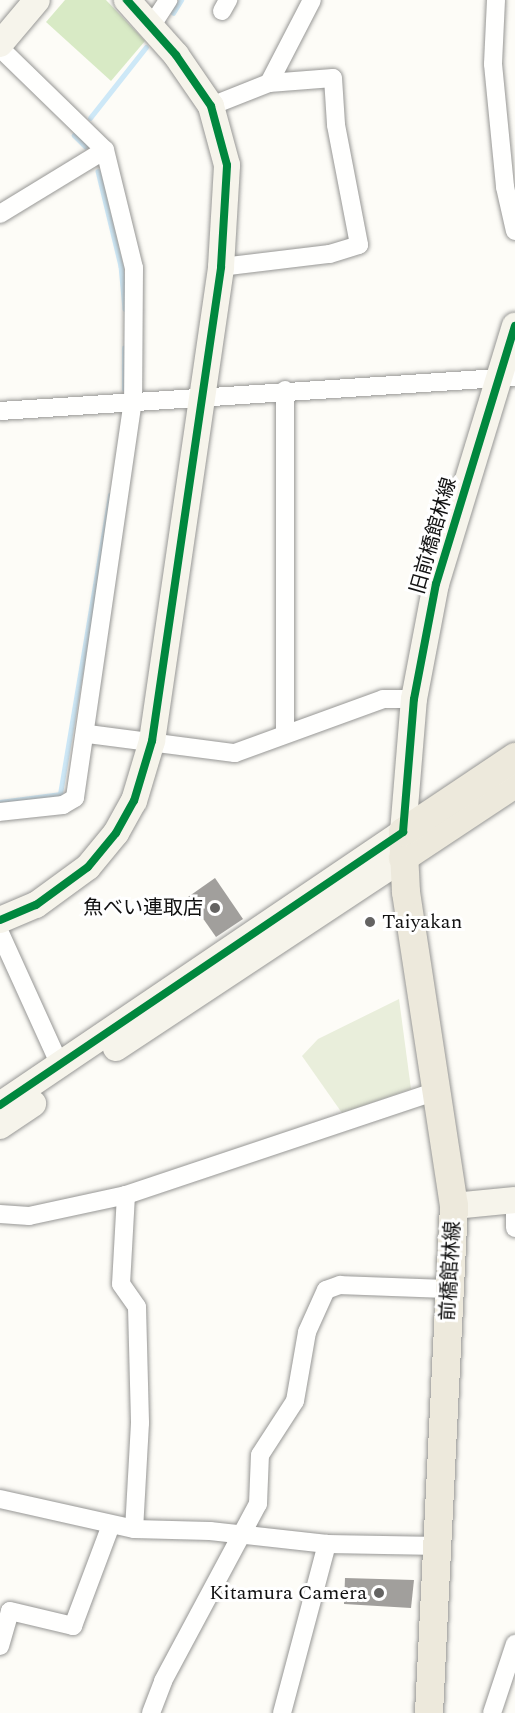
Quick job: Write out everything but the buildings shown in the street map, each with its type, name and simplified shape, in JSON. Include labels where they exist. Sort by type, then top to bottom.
[{"type":"main road","points":[[403,845],[515,757]]},
{"type":"main road","points":[[403,845],[515,784]]},
{"type":"main road","name":"前橋館林線","points":[[403,845],[454,1206],[440,1546],[429,1713]]},
{"type":"street","points":[[0,812],[71,803],[88,734],[133,400],[134,267],[105,150],[0,46],[37,0]]},
{"type":"street","points":[[0,920],[63,888],[104,850],[134,801],[152,741],[221,267],[227,165],[211,106],[152,25],[127,0]]},
{"type":"street","points":[[152,25],[168,0]]},
{"type":"street","points":[[269,83],[312,0]]},
{"type":"street","points":[[496,0],[494,64],[505,187],[515,231]]},
{"type":"street","points":[[211,106],[269,83],[333,78],[336,125],[359,245],[328,254],[221,267]]},
{"type":"street","points":[[0,214],[105,150]]},
{"type":"street","name":"旧前橋館林線","points":[[403,845],[414,699],[436,584],[506,376],[515,326]]},
{"type":"street","points":[[2,414],[133,400],[201,399],[285,390],[506,376]]},
{"type":"street","points":[[285,390],[285,734]]},
{"type":"street","points":[[88,734],[235,753],[383,699],[414,699]]},
{"type":"street","points":[[0,1105],[403,845]]},
{"type":"street","points":[[0,1125],[403,845]]},
{"type":"street","points":[[0,933],[60,1065]]},
{"type":"street","points":[[0,1214],[29,1216],[126,1195],[437,1091]]},
{"type":"street","points":[[126,1195],[121,1284],[137,1307],[138,1330],[140,1423],[134,1529]]},
{"type":"street","points":[[454,1206],[515,1200],[515,1228]]},
{"type":"street","points":[[151,1713],[163,1681],[243,1537],[258,1504],[260,1455],[295,1401],[307,1332],[327,1290],[340,1285],[451,1289]]},
{"type":"street","points":[[0,1499],[134,1529],[210,1531],[243,1537],[327,1544],[440,1546]]},
{"type":"street","points":[[0,1646],[10,1611],[73,1626],[111,1525]]},
{"type":"street","points":[[282,1713],[327,1544]]},
{"type":"street","points":[[492,1713],[515,1644]]},
{"type":"green space","points":[[65,0],[106,0],[145,41],[111,81],[46,22]]},
{"type":"green space","points":[[399,999],[411,1089],[342,1113],[302,1056],[318,1039]]},
{"type":"waterway","points":[[173,13],[181,0]]},
{"type":"waterway","points":[[90,118],[146,47]]},
{"type":"waterway","points":[[74,135],[85,146]]},
{"type":"waterway","points":[[98,171],[121,266],[125,309]]},
{"type":"waterway","points":[[124,348],[124,389]]},
{"type":"waterway","points":[[0,802],[60,794],[110,495]]},
{"type":"cycle path","points":[[0,920],[36,905],[88,867],[116,833],[134,801],[152,741],[221,267],[227,165],[211,106],[176,55],[127,0]]},
{"type":"cycle path","points":[[0,1105],[403,832],[414,699],[436,584],[515,326]]},
{"type":"place","name":"魚べい連取店","points":[[215,908]]},
{"type":"place","name":"Taiyakan","points":[[370,922]]},
{"type":"place","name":"Kitamura Camera","points":[[379,1593]]}]
